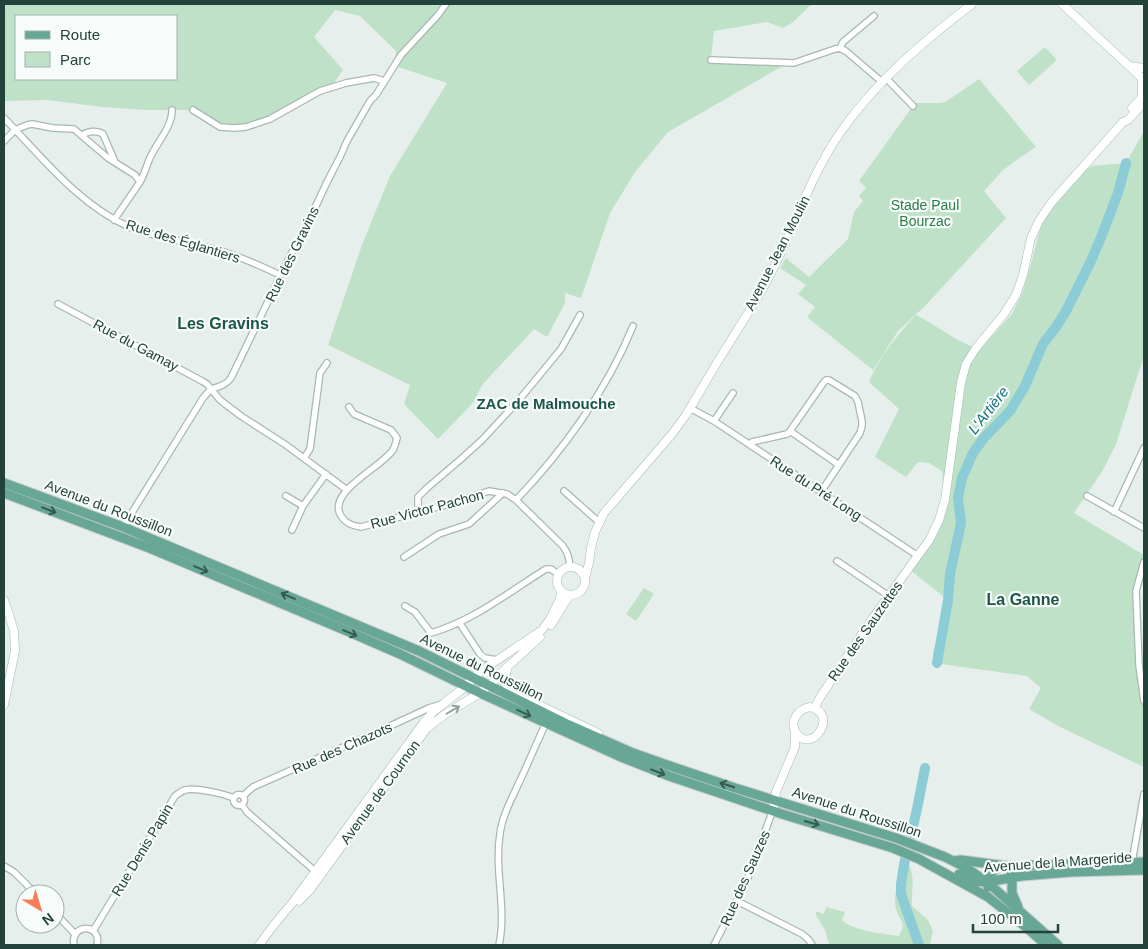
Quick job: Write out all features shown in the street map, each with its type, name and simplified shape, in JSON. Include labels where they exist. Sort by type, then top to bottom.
[{"type":"main road","name":"Avenue Jean Moulin","points":[[585,578],[595,532],[604,513],[672,434],[690,408],[768,279],[831,147],[856,112],[884,80],[927,40],[972,4]]},
{"type":"main road","points":[[1062,4],[1143,79],[1143,98]]},
{"type":"main road","points":[[1129,66],[1144,68]]},
{"type":"main road","name":"Rue des Sauzettes","points":[[815,708],[818,699],[918,556],[939,520],[946,500],[960,383],[966,364],[1016,295],[1023,275],[1031,238],[1039,220],[1051,202],[1124,122],[1128,120],[1143,98]]},
{"type":"main road","name":"Avenue du Roussillon","points":[[4,483],[123,528],[413,649],[474,677],[489,686],[517,697],[590,734],[613,749],[669,776],[893,848],[919,859]]},
{"type":"main road","name":"Avenue du Roussillon","points":[[4,495],[147,547],[219,576],[391,650],[591,744],[613,749],[896,838],[954,861]]},
{"type":"main road","name":"Avenue Jean Moulin","points":[[573,567],[584,560],[591,548]]},
{"type":"main road","points":[[474,677],[542,630],[560,599],[561,591],[557,583],[558,574],[563,569],[573,567],[582,573],[585,578],[581,590],[576,594],[570,595],[561,591]]},
{"type":"main road","points":[[489,686],[548,628],[570,595]]},
{"type":"main road","points":[[4,600],[14,632],[15,651],[4,705]]},
{"type":"main road","points":[[510,664],[504,680],[517,697],[598,733],[613,749]]},
{"type":"main road","points":[[444,703],[452,690],[452,682],[449,677]]},
{"type":"main road","name":"Avenue de Cournon","points":[[261,945],[294,905],[310,890],[319,872],[431,710],[444,703],[466,686],[474,677]]},
{"type":"main road","name":"Avenue de Cournon","points":[[261,945],[273,926],[319,872],[423,733],[438,719],[489,686]]},
{"type":"main road","points":[[773,810],[780,782],[795,747],[794,725],[795,718],[803,708],[810,707],[819,711],[823,718],[822,728],[816,737],[804,739],[800,738],[795,732]]},
{"type":"main road","points":[[795,747],[804,739]]},
{"type":"main road","points":[[919,859],[988,897],[1046,945]]},
{"type":"main road","name":"Avenue de la Margeride","points":[[919,859],[937,862],[971,880],[987,882],[1071,872],[1144,870]]},
{"type":"main road","name":"Avenue de la Margeride","points":[[954,861],[961,860],[1003,866],[1144,862]]},
{"type":"main road","points":[[954,861],[987,882],[1058,945]]},
{"type":"main road","points":[[988,897],[987,882],[989,875],[1003,866],[1012,878],[1012,893],[1019,910]]},
{"type":"street","name":"Rue des Gravins","points":[[123,528],[203,398],[210,390],[223,386],[231,378],[347,141],[366,108],[400,55],[446,4]]},
{"type":"street","points":[[840,48],[843,42],[874,16]]},
{"type":"street","points":[[711,60],[768,61],[786,64],[840,48],[884,80],[913,106]]},
{"type":"street","points":[[193,110],[220,127],[246,127],[270,119],[320,92],[346,83],[374,78],[384,81]]},
{"type":"street","points":[[114,220],[145,174],[149,160],[170,122],[172,110]]},
{"type":"street","name":"Rue des Églantiers","points":[[4,118],[59,176],[114,220],[130,228],[239,257],[280,275]]},
{"type":"street","points":[[4,141],[16,130],[27,125],[38,124],[53,128],[74,129],[115,162],[135,175],[140,182]]},
{"type":"street","points":[[82,135],[86,132],[96,131],[103,134],[115,162]]},
{"type":"street","name":"Rue du Gamay","points":[[58,304],[207,384],[220,400],[240,416],[286,444],[347,490]]},
{"type":"street","points":[[418,511],[418,497],[482,440],[519,400],[561,349],[580,315]]},
{"type":"street","points":[[516,500],[537,478],[588,410],[615,365],[633,326]]},
{"type":"street","points":[[304,458],[310,449],[320,373],[327,363]]},
{"type":"street","points":[[750,445],[752,442],[787,434],[826,380],[854,396],[858,402],[862,421],[860,433],[821,492]]},
{"type":"street","points":[[714,421],[733,392]]},
{"type":"street","points":[[347,490],[388,456],[396,444],[396,438],[391,430],[354,414],[349,407]]},
{"type":"street","name":"Rue du Pré Long","points":[[690,408],[714,421],[918,556]]},
{"type":"street","points":[[790,431],[839,465]]},
{"type":"street","points":[[1114,512],[1144,448]]},
{"type":"street","points":[[292,530],[303,506],[326,474]]},
{"type":"street","name":"Rue Victor Pachon","points":[[347,490],[340,500],[339,513],[346,522],[361,527],[467,499],[482,493],[503,493],[516,500],[566,550],[573,567]]},
{"type":"street","points":[[564,491],[599,522]]},
{"type":"street","points":[[404,557],[439,534],[469,524],[503,493]]},
{"type":"street","points":[[286,496],[303,506]]},
{"type":"street","points":[[1087,496],[1144,528]]},
{"type":"street","points":[[837,561],[889,596]]},
{"type":"street","points":[[1144,562],[1136,591],[1139,665],[1144,701]]},
{"type":"street","points":[[405,606],[415,612],[431,633],[460,622],[546,569],[551,569],[558,574]]},
{"type":"street","points":[[460,622],[480,654],[485,658],[497,660]]},
{"type":"street","points":[[431,710],[438,719]]},
{"type":"street","name":"Rue des Chazots","points":[[243,796],[252,787],[416,714],[431,710]]},
{"type":"street","points":[[499,945],[502,934],[503,915],[498,849],[500,832],[506,811],[546,723]]},
{"type":"street","name":"Rue Denis Papin","points":[[93,930],[175,796],[182,790],[190,789],[226,794],[234,798]]},
{"type":"street","points":[[1134,863],[1133,856],[1144,794]]},
{"type":"street","points":[[238,795],[243,796],[244,801],[242,805],[238,806],[233,802],[234,798],[238,795]]},
{"type":"street","points":[[242,805],[247,812],[319,872]]},
{"type":"street","name":"Rue des Sauzes","points":[[714,945],[750,873],[773,810]]},
{"type":"street","points":[[4,866],[14,872],[26,884]]},
{"type":"street","points":[[737,901],[802,934],[812,945]]},
{"type":"street","points":[[65,924],[75,934]]},
{"type":"street","points":[[74,945],[75,934],[80,929],[85,928],[93,930],[97,935],[97,945]]},
{"type":"green space","points":[[4,4],[812,4],[793,22],[783,28],[767,22],[714,31],[711,59],[786,64],[668,132],[635,172],[610,213],[581,298],[565,293],[565,303],[547,337],[534,329],[482,385],[473,403],[438,439],[404,404],[410,385],[328,345],[362,245],[390,176],[447,83],[395,66],[396,51],[360,16],[335,10],[314,37],[343,70],[334,83],[257,124],[220,127],[193,110],[146,110],[102,107],[47,100],[4,101]]},
{"type":"green space","points":[[1045,47],[1057,60],[1029,85],[1017,71]]},
{"type":"green space","name":"Stade Paul Bourzac","points":[[979,79],[1036,147],[1002,171],[984,191],[1006,218],[925,306],[898,331],[873,370],[807,317],[815,307],[798,294],[806,285],[780,268],[786,258],[809,277],[848,239],[854,212],[863,201],[859,196],[866,188],[859,181],[915,103],[941,103],[947,101]]},
{"type":"green space","points":[[1144,131],[1144,357],[1116,444],[1103,470],[1074,513],[1144,555],[1144,562],[1136,591],[1144,701],[1144,767],[1060,727],[1029,709],[1041,688],[1027,676],[934,663],[933,652],[944,626],[948,600],[909,569],[930,539],[945,500],[942,471],[929,463],[918,462],[906,477],[875,457],[899,409],[869,382],[889,347],[916,315],[979,350],[1012,314],[1022,294],[1040,229],[1051,203],[1067,185],[1092,166],[1126,163]]},
{"type":"green space","points":[[644,588],[654,594],[636,621],[626,614]]},
{"type":"green space","points":[[905,859],[910,866],[912,876],[912,906],[928,920],[933,931],[930,945],[829,944],[825,930],[815,911],[824,914],[826,907],[845,912],[842,920],[853,927],[899,936],[903,924],[896,909],[895,898],[902,860]]},
{"type":"waterway","name":"L'Artière","points":[[937,663],[948,600],[950,574],[961,523],[958,498],[962,478],[973,453],[983,439],[1010,411],[1025,386],[1043,344],[1066,311],[1102,235],[1118,193],[1126,163]]},
{"type":"waterway","name":"L'Artière","points":[[911,836],[925,768]]},
{"type":"waterway","name":"L'Artière","points":[[905,859],[901,894],[919,945]]},
{"type":"district","name":"Les Gravins","points":[[223,323]]},
{"type":"district","name":"ZAC de Malmouche","points":[[546,403]]},
{"type":"district","name":"La Ganne","points":[[1023,599]]}]
